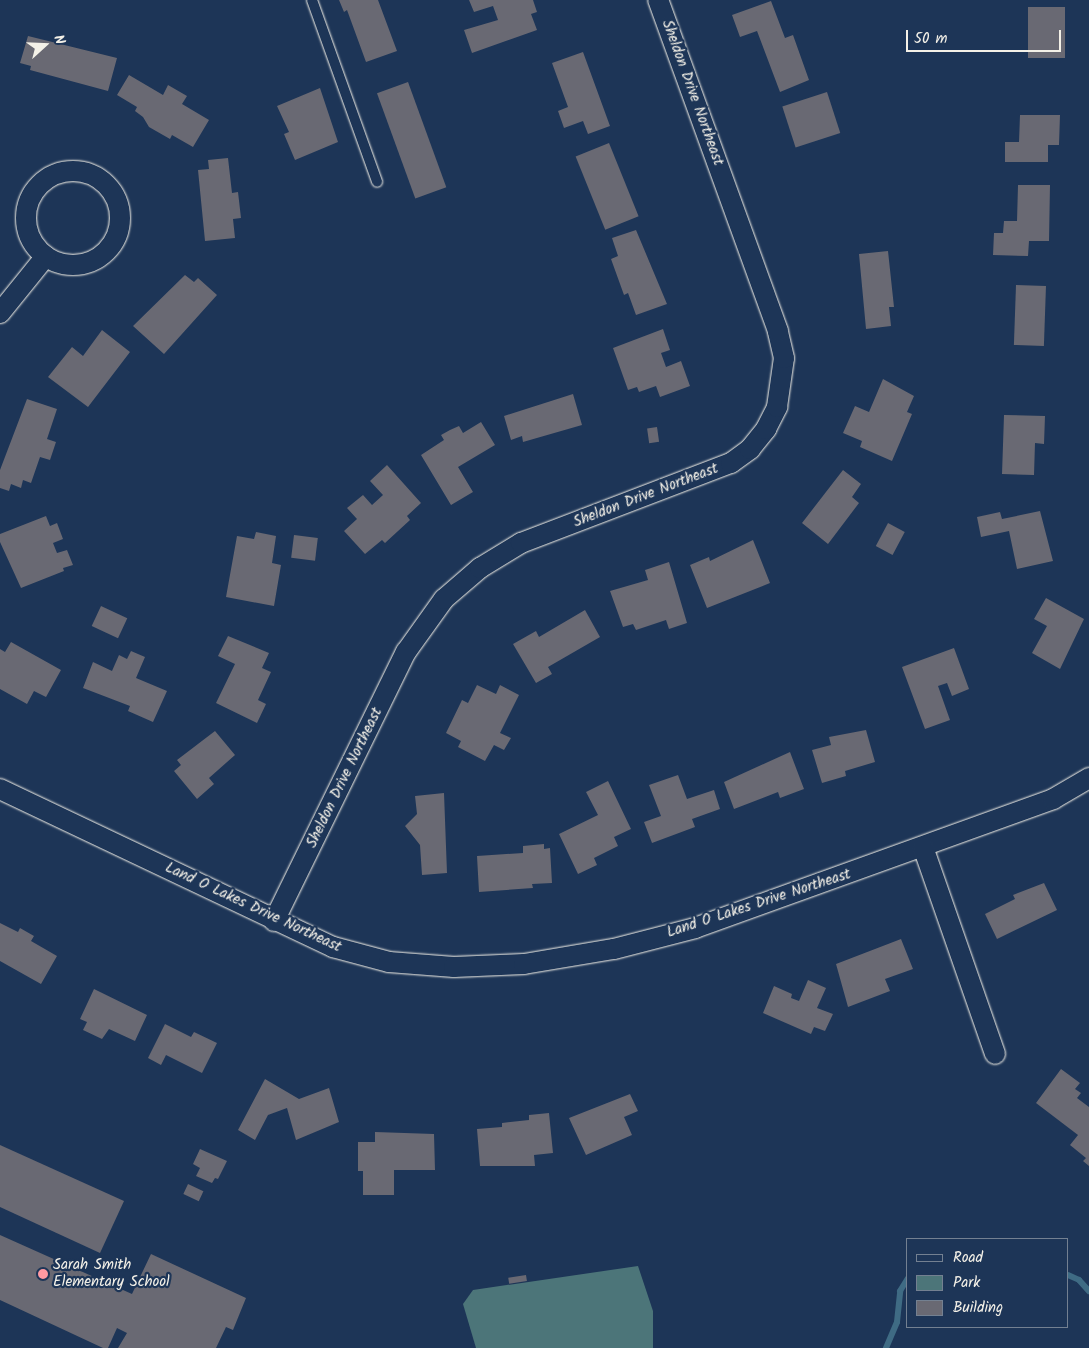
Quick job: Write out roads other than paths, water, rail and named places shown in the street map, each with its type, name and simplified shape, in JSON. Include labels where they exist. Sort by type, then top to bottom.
[{"type":"street","name":"Sheldon Drive Northeast","points":[[274,921],[406,652],[444,599],[480,568],[521,543],[731,463],[750,449],[766,429],[777,407],[784,358],[778,331],[658,0]]},
{"type":"street","points":[[76,171],[99,179],[108,188],[119,209],[117,234],[111,244],[103,254],[81,264],[57,262],[46,256],[37,248],[26,226],[26,214],[34,191],[52,175],[64,172],[76,171]]},
{"type":"street","points":[[0,313],[46,256]]},
{"type":"street","name":"Land O Lakes Drive Northeast","points":[[0,789],[274,921],[333,947],[388,962],[454,967],[524,964],[614,948],[695,928],[1053,800],[1089,778]]},
{"type":"street","points":[[923,848],[995,1054]]},
{"type":"lane","points":[[312,0],[377,182]]},
{"type":"waterway","points":[[1069,1275],[1079,1280],[1089,1291]]},
{"type":"waterway","points":[[886,1348],[897,1322],[900,1291],[906,1281]]},
{"type":"place","name":"Sarah Smith Elementary School","points":[[43,1274]]}]
